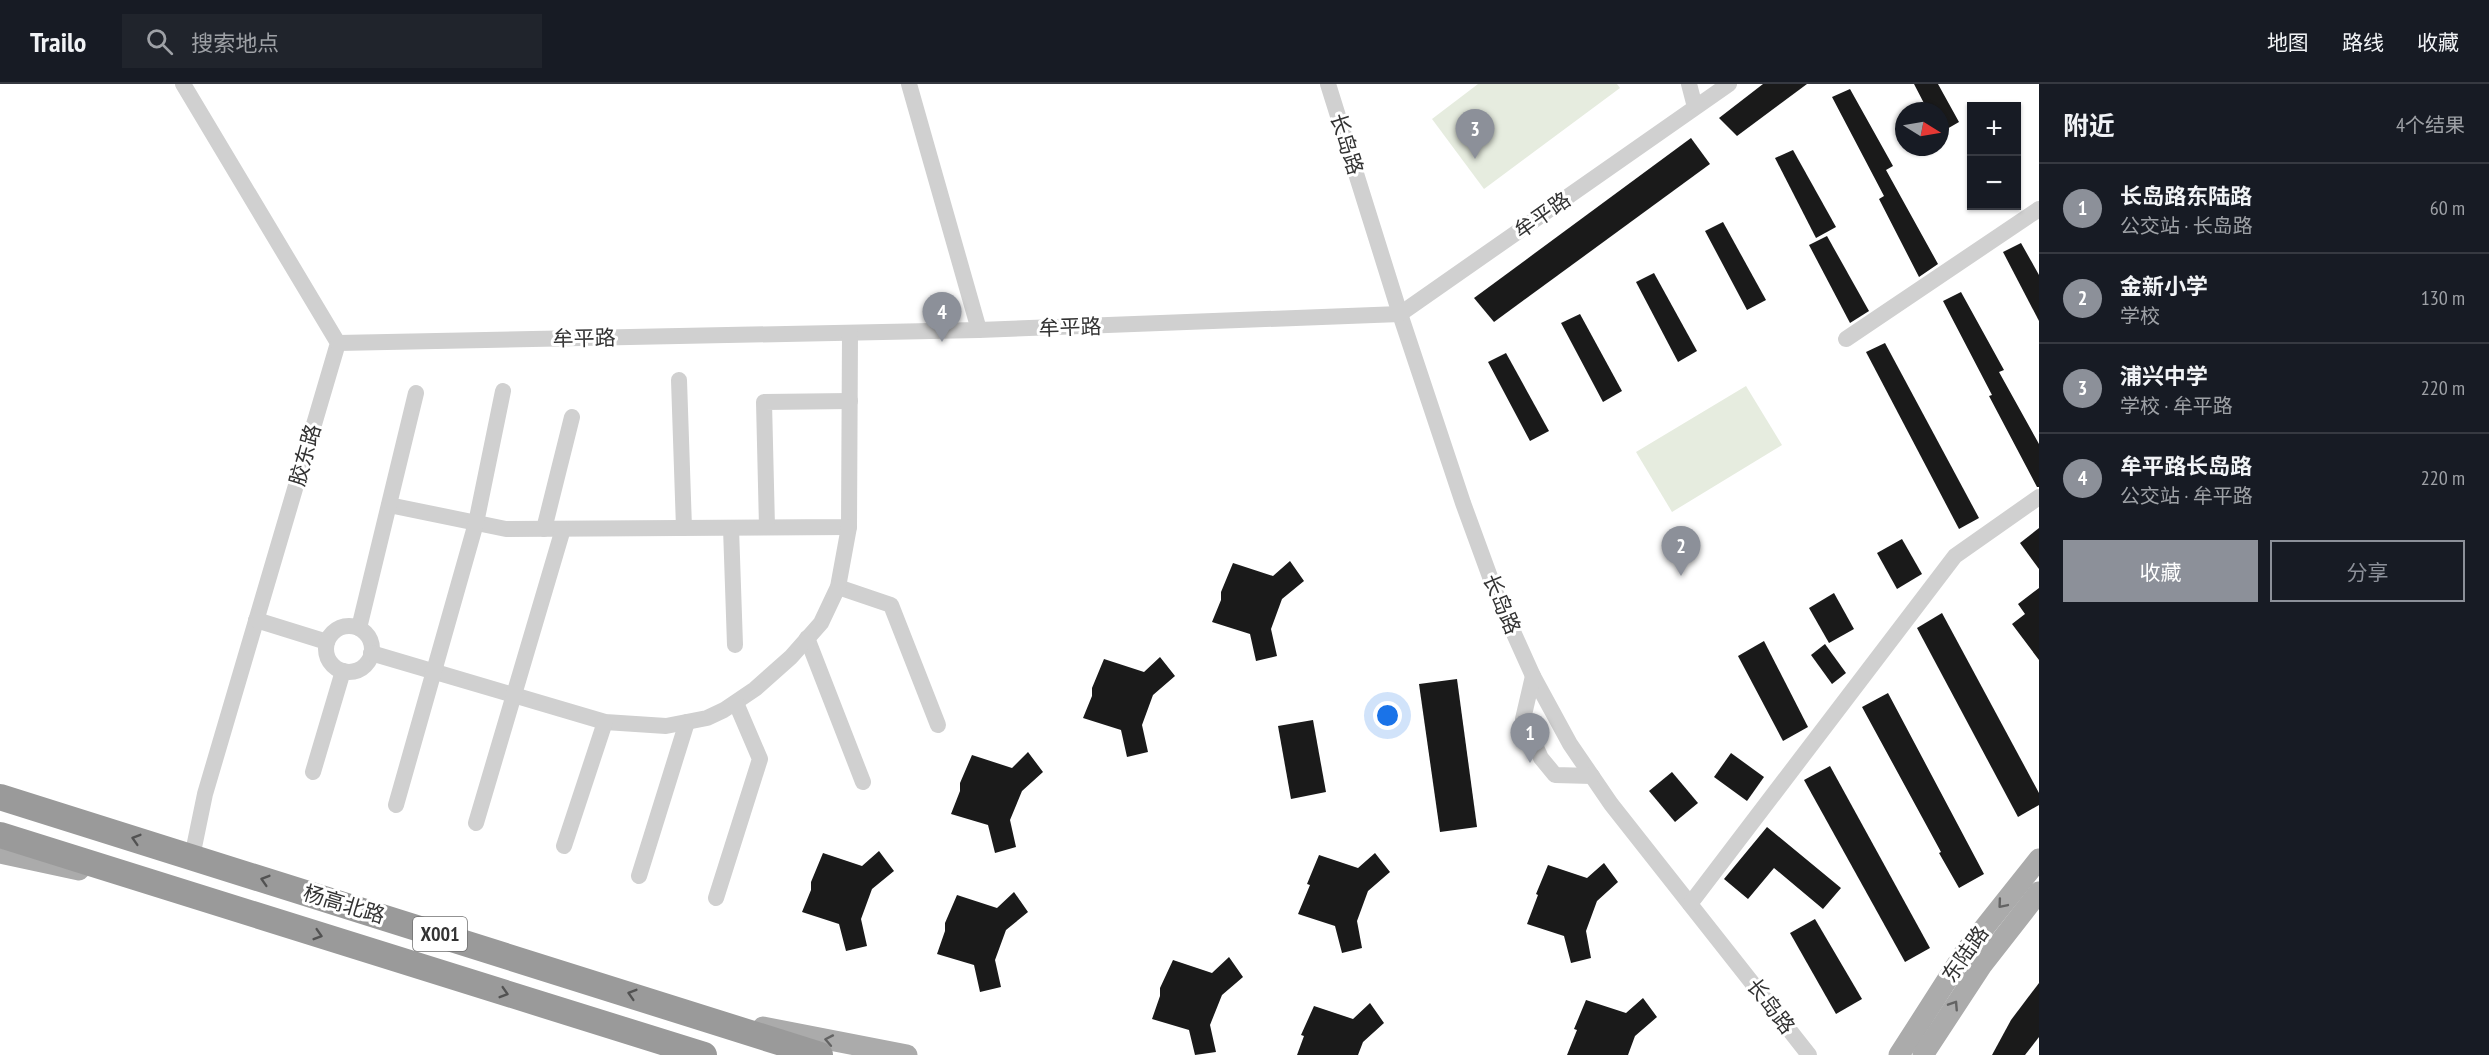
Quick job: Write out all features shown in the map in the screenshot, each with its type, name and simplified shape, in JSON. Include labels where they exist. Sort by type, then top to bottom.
[{"type":"highway","name":"杨高北路","points":[[0,796],[820,1055]]},
{"type":"highway","name":"杨高北路","points":[[0,834],[704,1055]]},
{"type":"main road","name":"杨高北路","points":[[0,853],[182,893]]},
{"type":"main road","name":"东陆路","points":[[1899,1055],[1965,952],[2039,859]]},
{"type":"main road","name":"东陆路","points":[[1923,1055],[1982,964],[2039,892]]},
{"type":"main road","name":"杨高北路","points":[[688,1012],[907,1055]]},
{"type":"street","points":[[183,84],[338,342]]},
{"type":"street","points":[[909,84],[979,330]]},
{"type":"street","name":"长岛路","points":[[1328,84],[1400,314],[1497,596],[1533,676],[1570,744],[1611,804],[1809,1055]]},
{"type":"street","points":[[1689,84],[1695,107]]},
{"type":"street","name":"牟平路","points":[[338,342],[979,330],[1400,314],[1729,84]]},
{"type":"street","points":[[1846,339],[2039,210]]},
{"type":"street","points":[[371,653],[605,722],[666,726],[707,718],[736,703],[763,683],[807,638],[821,622],[838,587],[849,527],[850,333]]},
{"type":"street","name":"胶东路","points":[[192,857],[205,794],[338,342]]},
{"type":"street","points":[[679,380],[684,528]]},
{"type":"street","points":[[396,805],[476,523],[503,391]]},
{"type":"street","points":[[359,628],[416,393]]},
{"type":"street","points":[[767,528],[764,402],[850,401]]},
{"type":"street","points":[[544,529],[572,417]]},
{"type":"street","points":[[1690,904],[1955,556],[2039,497]]},
{"type":"street","points":[[389,505],[506,529],[849,527]]},
{"type":"street","points":[[731,528],[735,645]]},
{"type":"street","points":[[476,823],[563,529]]},
{"type":"street","points":[[838,587],[891,604],[938,725]]},
{"type":"street","points":[[256,620],[327,642]]},
{"type":"street","points":[[344,627],[359,628],[369,638],[371,653],[369,660],[358,670],[343,671],[331,663],[326,650],[327,642],[336,630],[344,627]]},
{"type":"street","points":[[807,638],[863,782]]},
{"type":"street","points":[[313,772],[343,671]]},
{"type":"street","points":[[1533,676],[1523,719],[1541,758],[1555,775],[1592,776]]},
{"type":"street","points":[[716,898],[760,759],[736,703]]},
{"type":"street","points":[[564,846],[605,722]]},
{"type":"street","points":[[639,876],[687,722]]},
{"type":"shaded area","points":[[1478,84],[1617,84],[1620,88],[1484,189],[1432,119]]},
{"type":"shaded area","points":[[1746,386],[1782,445],[1672,512],[1636,452]]},
{"type":"building","points":[[1763,84],[1807,84],[1737,136],[1719,118]]},
{"type":"building","points":[[1914,84],[1938,84],[1948,102],[1923,102]]},
{"type":"building","points":[[1850,89],[1893,166],[1886,170],[1938,264],[1919,277],[1879,199],[1884,196],[1832,97]]},
{"type":"building","points":[[1949,104],[1959,122],[1949,128]]},
{"type":"building","points":[[1691,138],[1710,164],[1494,322],[1474,298]]},
{"type":"building","points":[[1793,150],[1836,227],[1816,238],[1775,158]]},
{"type":"building","points":[[1723,222],[1766,300],[1747,310],[1705,231]]},
{"type":"building","points":[[1827,236],[1869,311],[1850,323],[1809,245]]},
{"type":"building","points":[[2021,243],[2039,275],[2039,321],[2003,252]]},
{"type":"building","points":[[1654,273],[1697,351],[1678,362],[1636,282]]},
{"type":"building","points":[[1961,292],[2004,370],[1999,372],[2039,444],[2039,487],[1989,396],[1992,395],[1943,301]]},
{"type":"building","points":[[1580,314],[1622,391],[1603,402],[1561,323]]},
{"type":"building","points":[[1885,343],[1979,518],[1959,529],[1866,352]]},
{"type":"building","points":[[1506,353],[1549,431],[1530,441],[1488,362]]},
{"type":"building","points":[[2039,528],[2039,569],[2020,543]]},
{"type":"building","points":[[1902,539],[1922,574],[1897,589],[1877,553]]},
{"type":"building","points":[[1290,561],[1304,581],[1282,599],[1271,629],[1277,656],[1256,661],[1250,634],[1212,622],[1221,600],[1221,592],[1233,563],[1273,576]]},
{"type":"building","points":[[2039,588],[2039,660],[2012,624],[2025,614],[2018,604]]},
{"type":"building","points":[[1834,593],[1854,629],[1829,643],[1809,608]]},
{"type":"building","points":[[1942,613],[2039,793],[2039,805],[2018,817],[1917,628]]},
{"type":"building","points":[[1764,641],[1808,727],[1783,741],[1738,656]]},
{"type":"building","points":[[1825,644],[1846,673],[1832,684],[1811,655]]},
{"type":"building","points":[[1160,657],[1175,676],[1153,695],[1142,725],[1148,752],[1127,757],[1121,730],[1083,718],[1092,696],[1092,688],[1104,659],[1144,672]]},
{"type":"building","points":[[1457,679],[1477,827],[1440,832],[1419,684]]},
{"type":"building","points":[[1888,693],[1984,874],[1959,888],[1862,707]]},
{"type":"building","points":[[1313,720],[1326,792],[1291,799],[1278,726]]},
{"type":"building","points":[[1028,752],[1043,772],[1022,791],[1010,820],[1016,847],[995,853],[988,825],[951,814],[960,791],[960,783],[972,755],[1012,768]]},
{"type":"building","points":[[1731,753],[1764,777],[1747,801],[1714,777]]},
{"type":"building","points":[[1830,766],[1930,948],[1905,962],[1804,780]]},
{"type":"building","points":[[1672,772],[1698,803],[1675,822],[1649,791]]},
{"type":"building","points":[[1767,827],[1841,888],[1823,909],[1774,868],[1748,899],[1724,879]]},
{"type":"building","points":[[879,851],[894,871],[872,889],[861,919],[867,946],[846,951],[839,924],[802,912],[811,890],[811,882],[823,853],[862,866]]},
{"type":"building","points":[[1375,853],[1390,872],[1368,891],[1357,921],[1362,948],[1342,953],[1335,926],[1298,914],[1310,885],[1307,884],[1319,855],[1358,868]]},
{"type":"building","points":[[1604,863],[1618,882],[1597,901],[1586,931],[1591,958],[1571,963],[1564,936],[1527,924],[1538,895],[1536,894],[1548,865],[1587,878]]},
{"type":"building","points":[[1014,892],[1028,912],[1006,930],[995,960],[1001,987],[980,992],[974,965],[937,954],[945,931],[945,923],[957,895],[997,908]]},
{"type":"building","points":[[1815,919],[1862,999],[1836,1014],[1790,933]]},
{"type":"building","points":[[1229,957],[1243,977],[1222,995],[1210,1025],[1216,1052],[1195,1055],[1189,1030],[1152,1019],[1160,996],[1160,988],[1173,960],[1212,973]]},
{"type":"building","points":[[2039,983],[2039,1037],[2025,1055],[1992,1055],[2011,1020]]},
{"type":"building","points":[[1643,998],[1657,1017],[1635,1036],[1628,1055],[1567,1055],[1577,1030],[1574,1029],[1586,1000],[1626,1013]]},
{"type":"building","points":[[1370,1003],[1384,1023],[1363,1042],[1358,1055],[1297,1055],[1304,1036],[1301,1035],[1314,1006],[1353,1019]]},
{"type":"place","name":"浦兴中学","points":[[1475,159]]},
{"type":"place","name":"牟平路长岛路","points":[[942,342]]},
{"type":"place","name":"金新小学","points":[[1681,576]]},
{"type":"place","name":"长岛路东陆路","points":[[1530,763]]}]
